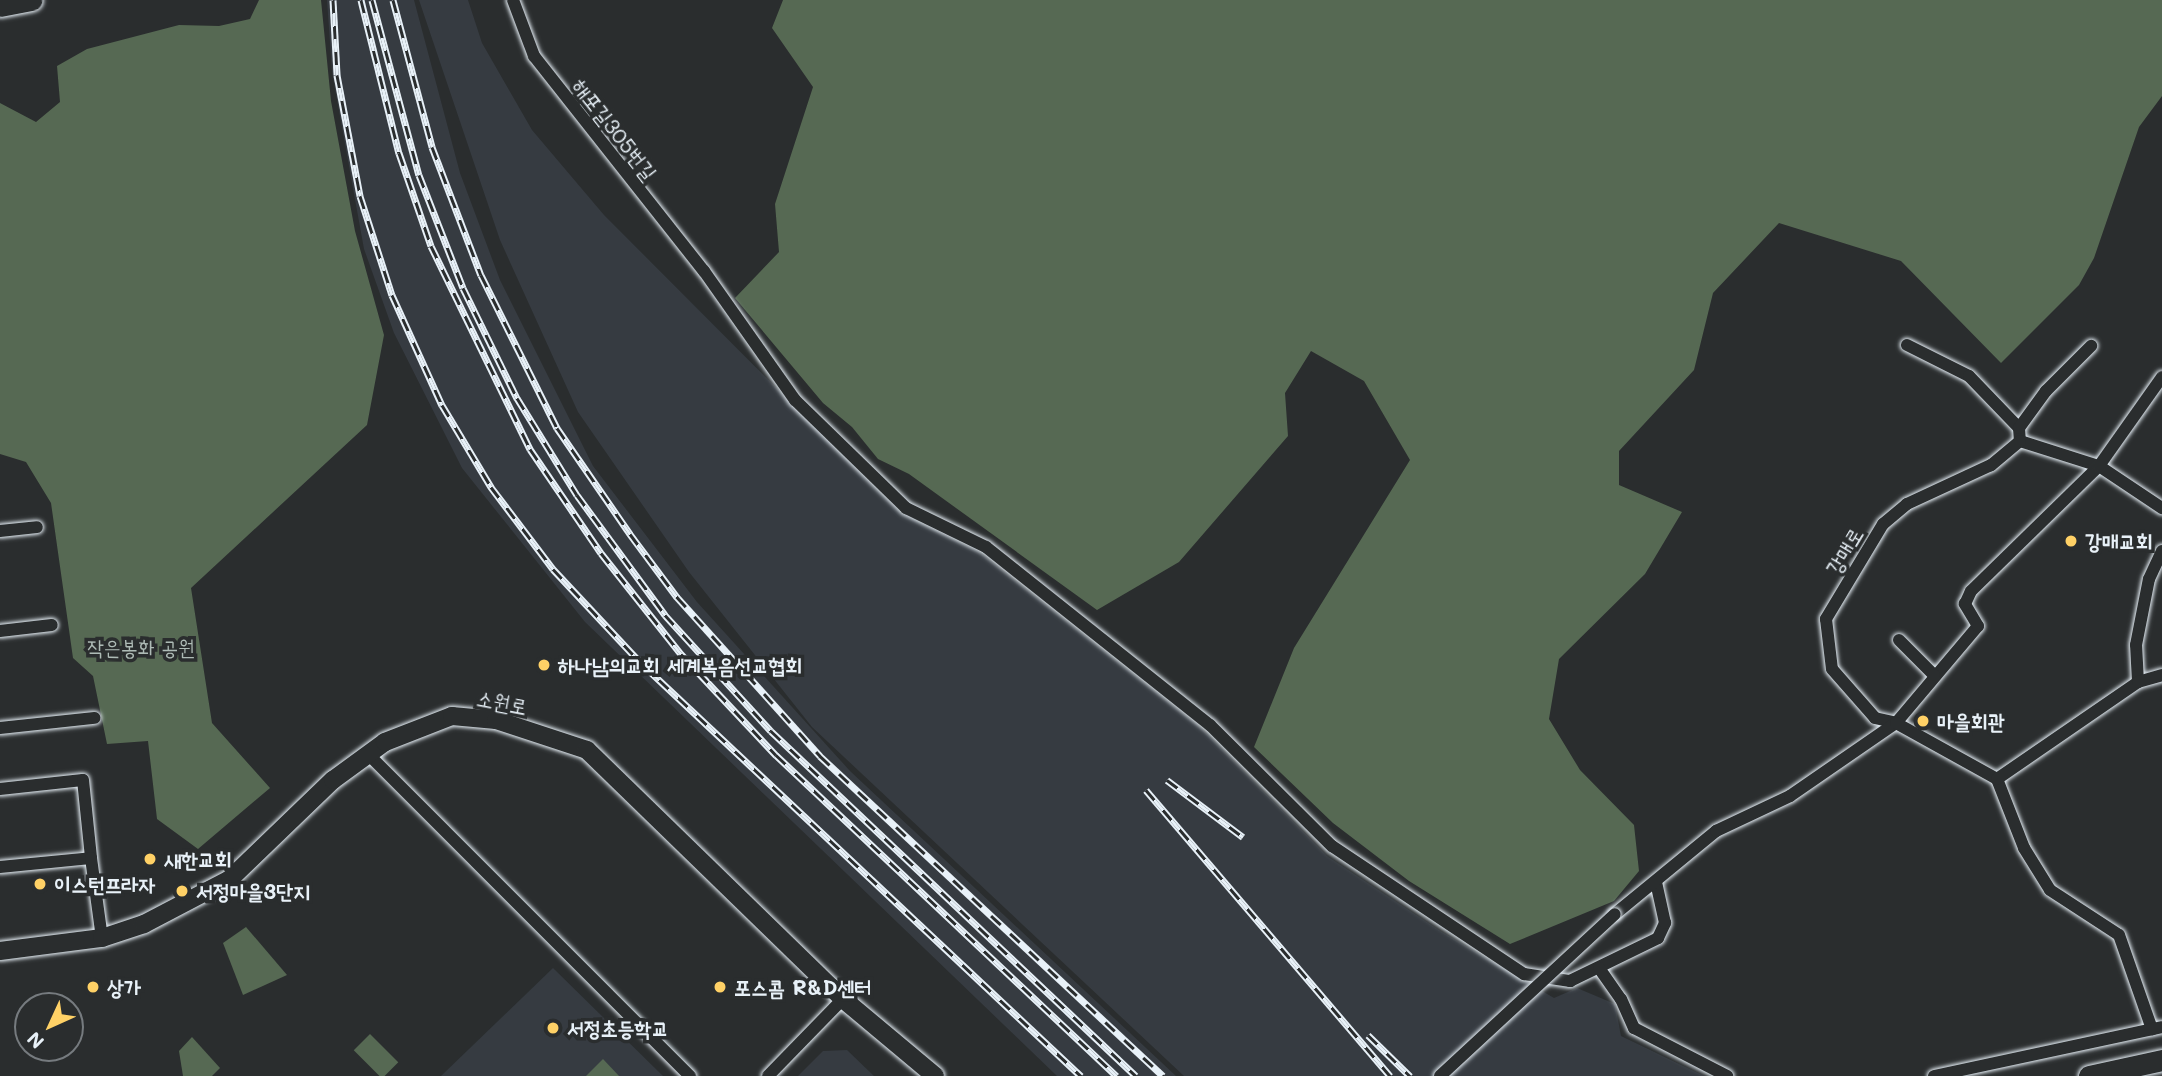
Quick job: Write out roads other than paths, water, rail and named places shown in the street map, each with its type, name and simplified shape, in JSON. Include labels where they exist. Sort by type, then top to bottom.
[{"type":"highway","points":[[0,6],[31,0]]},
{"type":"highway","points":[[2089,1076],[2162,1060]]},
{"type":"main road","name":"소원로","points":[[0,951],[102,938],[144,924],[230,879],[367,753],[399,735],[452,716],[496,720],[587,750],[629,786],[843,999],[935,1076]]},
{"type":"street","name":"해포길305번길","points":[[513,0],[534,56],[704,271],[795,400],[906,508],[986,547],[1210,725],[1332,846],[1524,974],[1570,981],[1599,968]]},
{"type":"street","points":[[1907,345],[1969,376],[2020,434],[2099,466],[2162,508]]},
{"type":"street","name":"강매로","points":[[1997,779],[1896,723],[1875,718],[1832,669],[1826,620],[1883,524],[1907,503],[1991,465],[2020,434],[2046,391],[2091,346]]},
{"type":"street","points":[[1440,1076],[1615,914],[1716,831],[1790,796],[1896,723],[1978,626],[1965,604],[1971,591],[2099,466],[2162,377]]},
{"type":"street","points":[[0,531],[37,527]]},
{"type":"street","points":[[2138,682],[2136,645],[2149,579],[2162,551]]},
{"type":"street","points":[[0,631],[52,625]]},
{"type":"street","points":[[1899,640],[1934,675]]},
{"type":"street","points":[[1934,1076],[2157,1028],[2119,936],[2050,890],[2024,848],[1997,779],[2138,682],[2162,676]]},
{"type":"street","points":[[0,728],[94,718]]},
{"type":"street","points":[[367,753],[690,1076]]},
{"type":"street","points":[[0,789],[83,780],[102,938]]},
{"type":"street","points":[[0,867],[91,858]]},
{"type":"street","points":[[1657,882],[1665,923],[1658,938],[1599,968],[1621,999],[1634,1028],[1727,1076]]},
{"type":"street","points":[[768,1076],[843,999]]},
{"type":"railway","points":[[333,0],[337,75],[360,196],[392,295],[442,405],[491,487],[553,569],[640,662],[1081,1076]]},
{"type":"railway","points":[[361,0],[399,153],[431,246],[530,449],[601,553],[681,654],[776,755],[1117,1076]]},
{"type":"railway","points":[[372,0],[419,175],[463,288],[517,398],[577,495],[665,615],[771,731],[1136,1076]]},
{"type":"railway","points":[[393,0],[432,147],[481,275],[557,428],[630,534],[677,597],[820,756],[1163,1076]]},
{"type":"railway","points":[[1167,780],[1243,837]]},
{"type":"railway","points":[[1146,790],[1390,1076]]},
{"type":"railway","points":[[1368,1035],[1410,1076]]},
{"type":"place","name":"강매교회","points":[[2071,541]]},
{"type":"place","name":"하나남의교회 세계복음선교협회","points":[[544,665]]},
{"type":"place","name":"마을회관","points":[[1923,721]]},
{"type":"place","name":"새한교회","points":[[150,859]]},
{"type":"place","name":"이스턴프라자","points":[[40,884]]},
{"type":"place","name":"서정마을3단지","points":[[182,891]]},
{"type":"place","name":"상가","points":[[93,987]]},
{"type":"place","name":"포스콤 R&D센터","points":[[720,987]]},
{"type":"place","name":"서정초등학교","points":[[553,1028]]},
{"type":"park label","name":"작은봉화 공원","points":[[141,647]]}]
